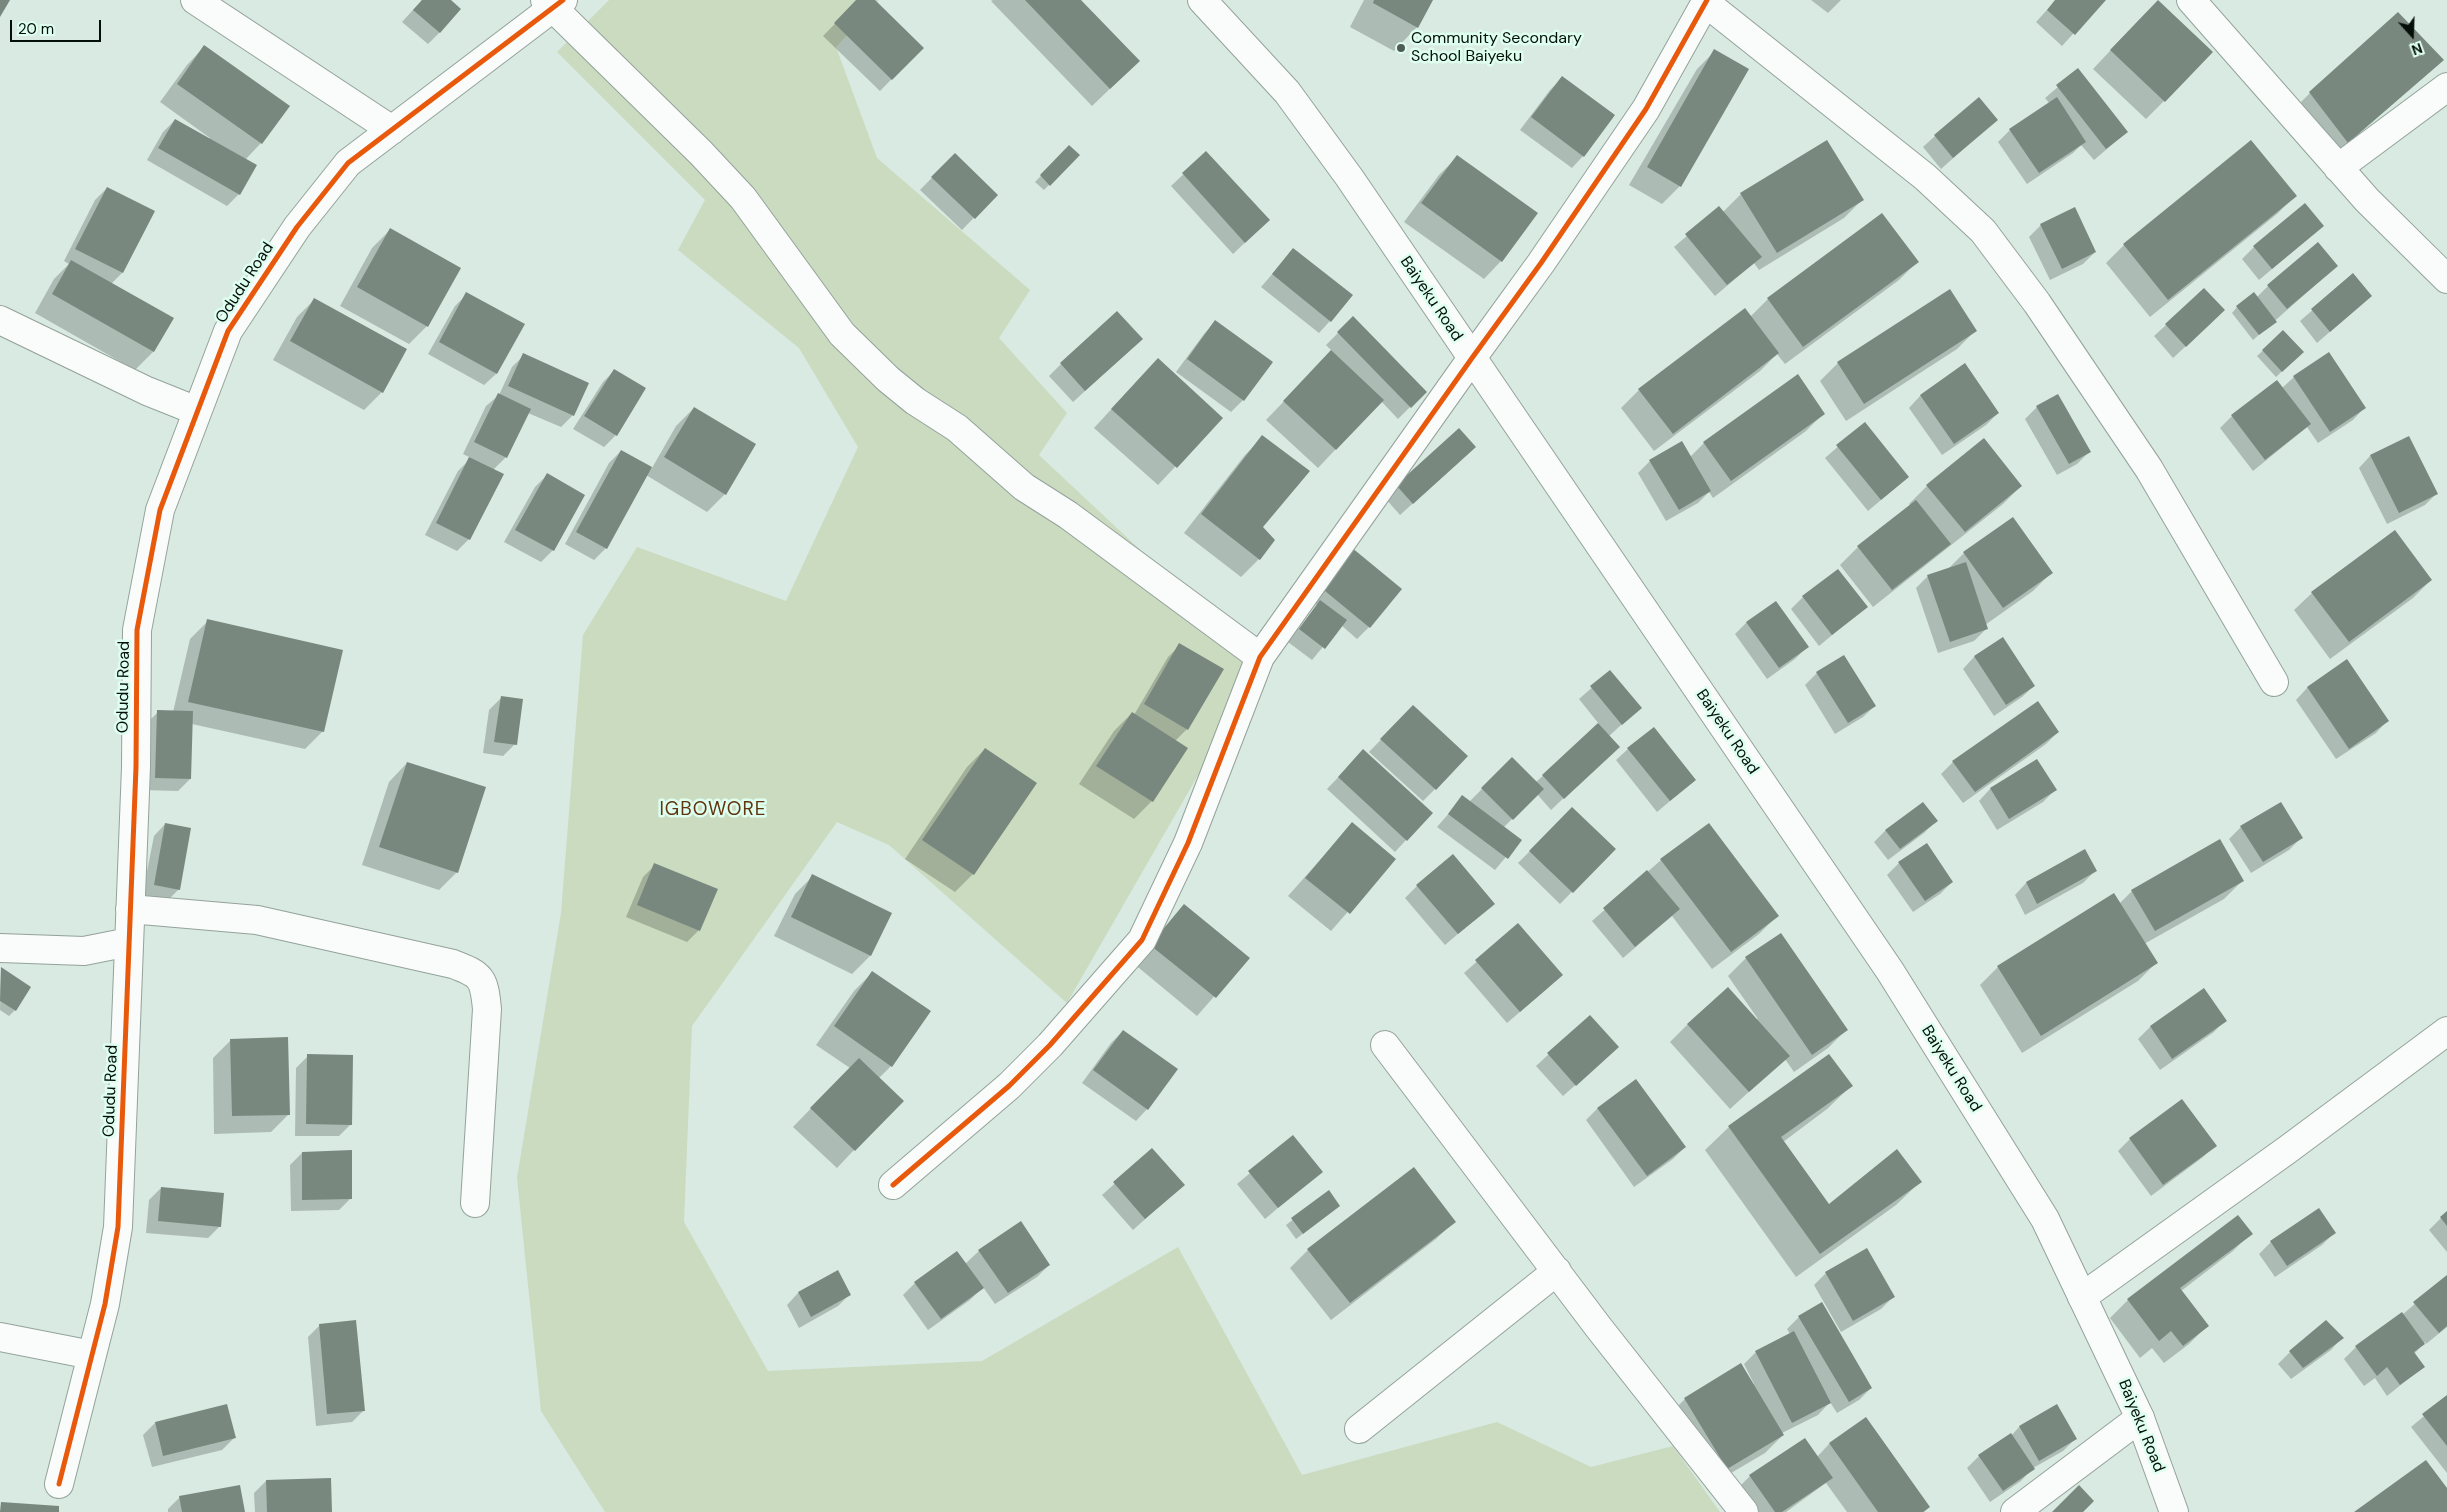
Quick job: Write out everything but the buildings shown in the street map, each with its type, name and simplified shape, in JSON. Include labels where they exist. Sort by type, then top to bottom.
[{"type":"street","points":[[195,0],[392,130]]},
{"type":"street","name":"Baiyeku Road","points":[[1202,0],[1287,92],[1349,177],[1890,971],[2045,1219],[2140,1418],[2174,1512]]},
{"type":"street","points":[[2191,0],[2366,200],[2447,280]]},
{"type":"street","points":[[893,1185],[1009,1086],[1050,1045],[1142,940],[1188,843],[1260,657],[1541,263],[1646,109],[1706,2],[1925,177],[1983,231],[2037,303],[2149,469],[2274,682]]},
{"type":"street","points":[[554,3],[743,198],[842,334],[888,379],[915,401],[957,428],[1024,487],[1068,514],[1260,657]]},
{"type":"street","name":"Odudu Road","points":[[59,1484],[105,1304],[118,1227],[136,767],[137,630],[160,510],[228,331],[297,227],[348,163],[554,3]]},
{"type":"street","points":[[2338,168],[2447,87]]},
{"type":"street","points":[[0,320],[147,391],[197,411]]},
{"type":"street","points":[[130,909],[257,920],[453,964],[476,972],[485,988],[487,1009],[475,1203]]},
{"type":"street","points":[[0,948],[84,951],[129,942]]},
{"type":"street","points":[[2082,1297],[2287,1150],[2447,1031]]},
{"type":"street","points":[[1385,1046],[1557,1272],[1744,1512]]},
{"type":"street","points":[[1360,1429],[1557,1272]]},
{"type":"street","points":[[0,1337],[92,1355]]},
{"type":"street","points":[[2015,1512],[2140,1418]]},
{"type":"green space","points":[[609,0],[879,0],[836,47],[877,158],[1030,290],[999,338],[1067,413],[1039,455],[1262,664],[1067,1003],[889,845],[837,822],[692,1026],[684,1222],[768,1371],[982,1361],[1178,1247],[1302,1475],[1497,1422],[1591,1467],[1673,1446],[1720,1512],[605,1512],[541,1411],[517,1178],[561,913],[583,635],[637,547],[786,601],[858,447],[799,348],[678,250],[705,200],[557,52]]},
{"type":"cycle path","points":[[59,1484],[105,1304],[118,1227],[136,767],[137,630],[160,510],[228,331],[297,227],[348,163],[563,0]]},
{"type":"cycle path","points":[[893,1185],[1009,1086],[1050,1045],[1142,940],[1188,843],[1260,657],[1541,263],[1646,109],[1707,0]]},
{"type":"place","name":"Community Secondary School Baiyeku","points":[[1401,48]]},
{"type":"district","name":"IGBOWORE","points":[[713,810]]}]
